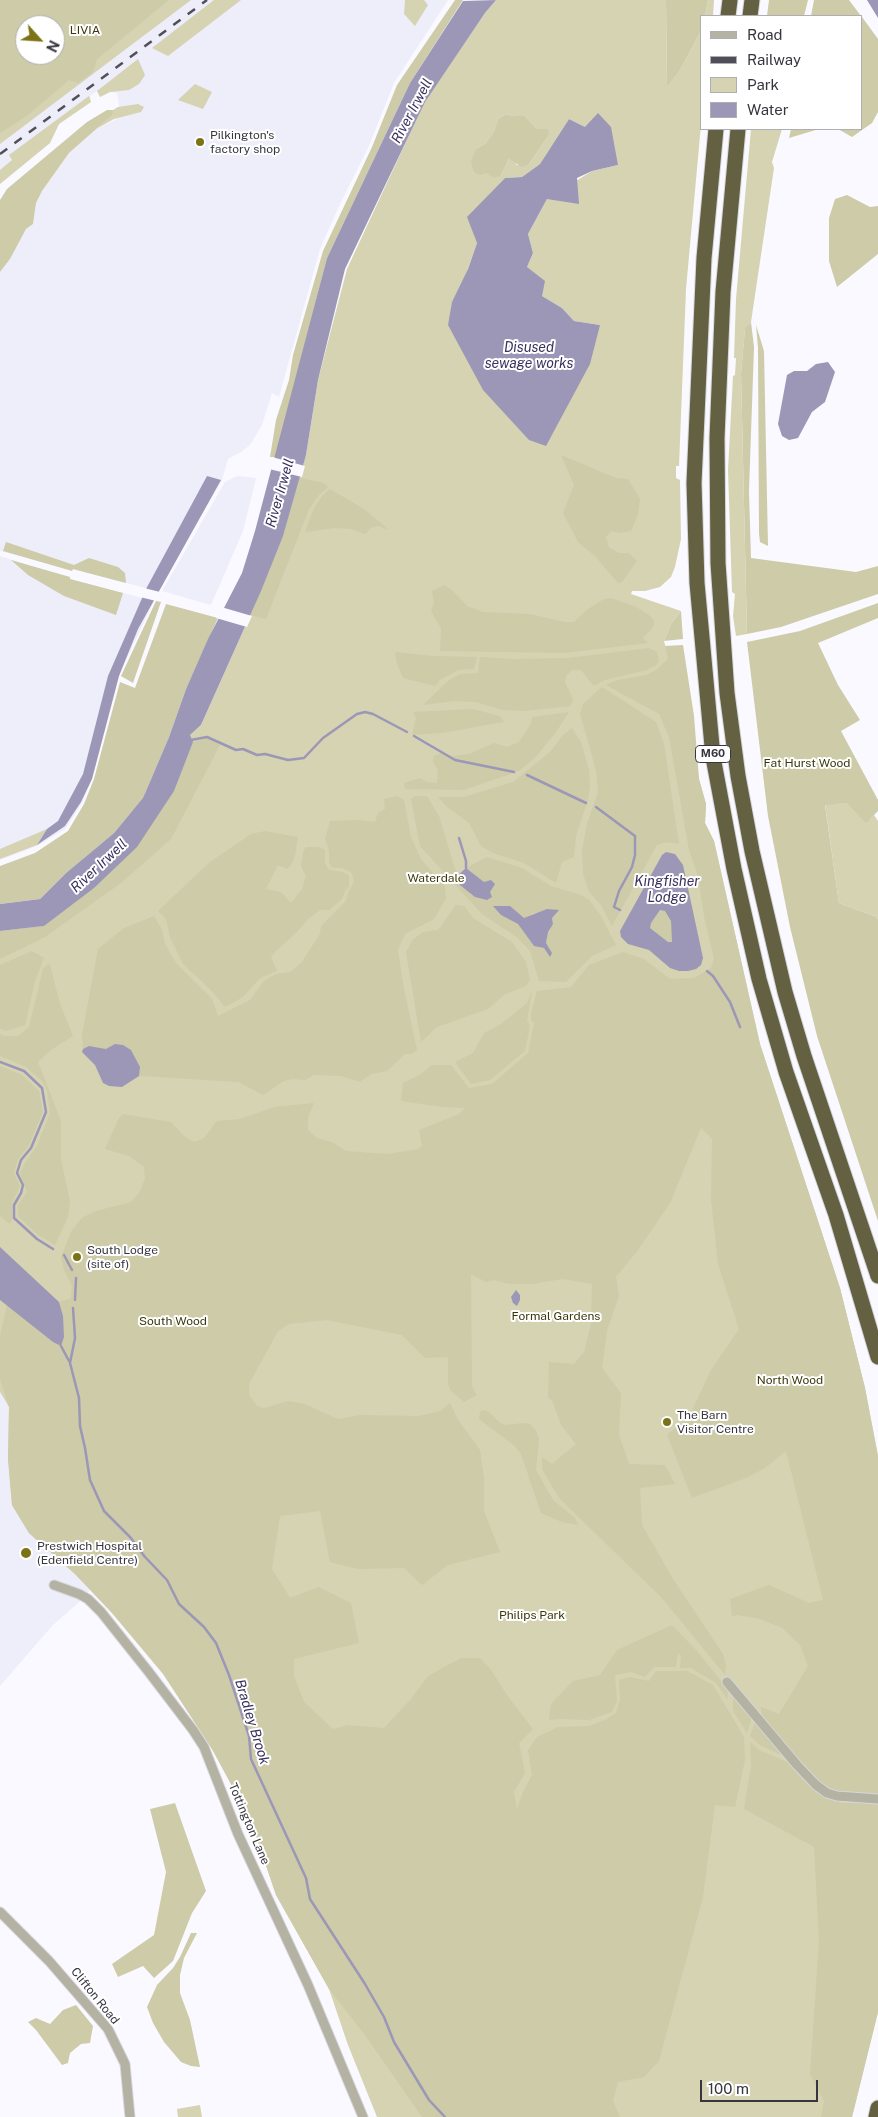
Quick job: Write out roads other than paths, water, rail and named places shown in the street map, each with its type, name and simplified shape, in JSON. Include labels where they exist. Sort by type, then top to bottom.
[{"type":"highway","points":[[728,15],[730,0]]},
{"type":"highway","points":[[750,15],[752,0]]},
{"type":"highway","name":"M60","points":[[716,130],[704,258],[694,483],[697,583],[713,757],[738,888],[759,979],[786,1072],[836,1214],[878,1357]]},
{"type":"highway","name":"M60","points":[[738,130],[723,292],[717,438],[718,563],[727,693],[738,776],[752,851],[783,983],[804,1056],[878,1276]]},
{"type":"highway","points":[[876,2117],[878,2108]]},
{"type":"street","name":"Tottington Lane","points":[[54,1585],[88,1599],[101,1612],[148,1671],[204,1747],[238,1834],[308,1985],[363,2117]]},
{"type":"street","points":[[728,1682],[816,1785],[827,1793],[838,1796],[878,1799]]},
{"type":"street","name":"Clifton Road","points":[[0,1912],[50,1961],[108,2029],[125,2064],[130,2117]]},
{"type":"water","name":"River Irwell","points":[[496,0],[485,13],[425,102],[345,269],[318,380],[306,455],[283,536],[261,591],[201,725],[190,735],[193,742],[174,791],[137,847],[94,888],[44,926],[0,931],[0,904],[40,899],[66,873],[114,833],[143,798],[208,639],[242,573],[255,531],[327,258],[410,83],[463,1]]},
{"type":"water","points":[[867,0],[878,0],[878,18]]},
{"type":"water","name":"Disused sewage works","points":[[598,113],[611,127],[618,165],[592,171],[577,178],[579,204],[547,199],[528,234],[533,253],[527,267],[545,281],[542,296],[562,308],[574,321],[600,325],[590,364],[546,446],[529,440],[483,390],[448,325],[452,302],[468,269],[477,243],[467,217],[505,178],[522,177],[540,164],[569,119],[585,127]]},
{"type":"water","points":[[828,362],[835,372],[825,402],[812,412],[798,438],[789,440],[782,436],[778,424],[787,375],[794,371],[807,371],[816,364]]},
{"type":"water","points":[[207,476],[221,480],[138,629],[119,676],[92,779],[81,802],[65,826],[37,845],[47,829],[58,821],[83,774],[108,676],[146,589]]},
{"type":"water","name":"Kingfisher Lodge","points":[[666,852],[675,854],[683,865],[703,958],[701,965],[696,969],[679,971],[670,968],[649,950],[628,944],[621,937],[620,931],[662,855]],"holes":[[[660,910],[665,911],[671,921],[672,942],[668,942],[650,928],[651,923]]]},
{"type":"water","points":[[466,868],[484,882],[491,880],[495,884],[490,892],[492,897],[487,900],[475,897],[460,885],[458,875]]},
{"type":"water","points":[[493,906],[510,906],[524,918],[547,909],[559,910],[552,918],[553,924],[548,932],[546,943],[552,953],[550,957],[544,948],[534,946],[518,924],[501,915]]},
{"type":"water","points":[[115,1044],[123,1045],[131,1050],[140,1067],[139,1076],[122,1087],[109,1086],[103,1083],[95,1065],[82,1052],[83,1049],[89,1046],[106,1049]]},
{"type":"water","points":[[0,1247],[59,1302],[63,1316],[64,1337],[61,1346],[53,1342],[0,1300]]},
{"type":"water","points":[[516,1290],[520,1295],[517,1306],[513,1303],[511,1297]]},
{"type":"waterway","points":[[191,740],[207,737],[236,750],[243,749],[257,755],[265,754],[288,760],[304,758],[323,738],[357,714],[365,712],[373,714],[407,732]]},
{"type":"waterway","points":[[414,736],[455,760],[514,772]]},
{"type":"waterway","points":[[527,775],[586,803]]},
{"type":"waterway","points":[[596,807],[635,836],[635,855],[632,867],[619,891],[614,907],[620,910]]},
{"type":"waterway","points":[[459,838],[466,861],[466,868]]},
{"type":"waterway","points":[[707,971],[713,976],[730,1002],[740,1027]]},
{"type":"waterway","name":"Bradley Brook","points":[[0,1062],[24,1071],[42,1088],[46,1112],[31,1148],[21,1160],[17,1173],[23,1185],[14,1205],[14,1218],[37,1239],[53,1249]]},
{"type":"waterway","name":"Bradley Brook","points":[[64,1255],[72,1270]]},
{"type":"waterway","name":"Bradley Brook","points":[[75,1300],[76,1278]]},
{"type":"waterway","name":"Bradley Brook","points":[[73,1308],[75,1338],[70,1363],[79,1398],[80,1426],[90,1480],[104,1511],[130,1537],[145,1557],[167,1580],[179,1604],[204,1627],[216,1643],[229,1675],[249,1736],[251,1759],[306,1878],[310,1899],[365,1984],[384,2017],[394,2042],[429,2100],[445,2117]]},
{"type":"waterway","name":"Bradley Brook","points":[[61,1346],[69,1361]]},
{"type":"railway","points":[[0,154],[207,0]]},
{"type":"place","name":"Pilkington's factory shop","points":[[200,142]]},
{"type":"place","name":"South Lodge (site of)","points":[[77,1257]]},
{"type":"place","name":"The Barn Visitor Centre","points":[[667,1422]]},
{"type":"place","name":"Prestwich Hospital (Edenfield Centre)","points":[[26,1553]]},
{"type":"park label","name":"LIVIA","points":[[85,30]]},
{"type":"park label","name":"Fat Hurst Wood","points":[[807,763]]},
{"type":"park label","name":"Waterdale","points":[[436,878]]},
{"type":"park label","name":"Formal Gardens","points":[[556,1316]]},
{"type":"park label","name":"South Wood","points":[[173,1321]]},
{"type":"park label","name":"North Wood","points":[[790,1380]]},
{"type":"park label","name":"Philips Park","points":[[532,1615]]}]
